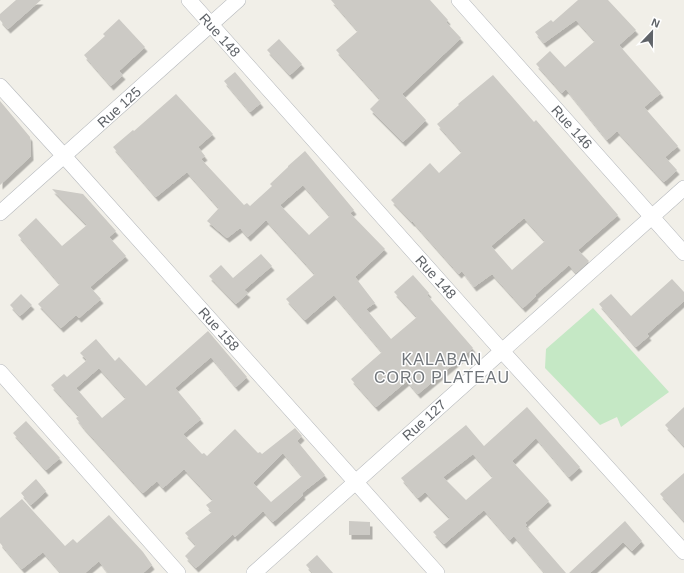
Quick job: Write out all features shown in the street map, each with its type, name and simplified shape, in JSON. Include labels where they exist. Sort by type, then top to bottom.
[{"type":"street","name":"Rue 148","points":[[189,0],[502,351],[684,552]]},
{"type":"street","name":"Rue 125","points":[[0,213],[238,0]]},
{"type":"street","name":"Rue 146","points":[[459,0],[684,254]]},
{"type":"street","name":"Rue 158","points":[[0,86],[437,573]]},
{"type":"street","name":"Rue 127","points":[[254,573],[684,188]]},
{"type":"street","points":[[0,372],[178,573]]},
{"type":"green space","points":[[593,308],[669,392],[621,427],[617,417],[600,425],[545,368],[546,349]]},
{"type":"building","points":[[16,0],[41,0],[8,29],[0,20],[0,14]]},
{"type":"building","points":[[331,0],[430,0],[448,20],[446,22],[461,38],[402,94],[426,120],[403,142],[370,109],[380,99],[336,50],[358,31]]},
{"type":"building","points":[[578,0],[608,0],[636,30],[619,45],[661,93],[644,107],[678,146],[665,157],[677,170],[664,182],[617,131],[607,140],[566,89],[562,93],[536,64],[550,51],[565,67],[595,41],[576,20],[544,43],[535,32],[551,20],[553,22]]},
{"type":"building","points":[[119,19],[145,47],[119,71],[123,75],[111,86],[84,55],[105,36],[103,34]]},
{"type":"building","points":[[279,39],[302,64],[290,75],[267,50]]},
{"type":"building","points":[[235,72],[261,103],[250,112],[224,81]]},
{"type":"building","points":[[493,75],[534,122],[536,120],[618,215],[578,250],[589,261],[576,273],[569,265],[535,295],[536,296],[523,308],[492,274],[474,287],[462,271],[459,274],[413,222],[391,200],[430,163],[439,173],[462,152],[437,124],[459,105],[458,104]],"holes":[[[524,218],[545,241],[512,270],[491,246]]]},
{"type":"building","points":[[176,94],[213,134],[198,147],[205,156],[201,159],[244,205],[247,203],[250,206],[272,186],[270,184],[288,166],[305,151],[354,210],[350,213],[385,249],[355,277],[375,303],[366,309],[391,339],[417,317],[394,292],[413,275],[429,293],[427,295],[473,348],[418,394],[407,381],[376,407],[351,379],[382,352],[334,295],[305,320],[286,299],[315,274],[266,220],[248,237],[240,228],[227,238],[207,221],[219,208],[187,172],[156,197],[113,147],[133,130],[134,131]],"holes":[[[303,185],[330,216],[309,235],[280,205]]]},
{"type":"building","points":[[0,101],[30,137],[31,156],[0,185]]},
{"type":"building","points":[[52,189],[83,194],[116,231],[109,237],[126,256],[90,287],[101,299],[79,318],[76,315],[61,328],[38,304],[60,284],[18,235],[36,218],[62,246],[87,225]]},
{"type":"building","points":[[261,254],[272,266],[244,290],[248,293],[236,304],[209,276],[221,265],[233,278]]},
{"type":"building","points":[[672,279],[684,292],[684,301],[647,334],[649,336],[636,347],[599,304],[611,294],[631,316]]},
{"type":"building","points":[[21,294],[32,305],[20,316],[10,305]]},
{"type":"building","points":[[208,331],[247,377],[236,387],[211,357],[175,388],[201,419],[183,434],[202,454],[204,453],[207,456],[235,429],[258,453],[260,452],[262,454],[295,428],[302,436],[297,441],[325,475],[302,493],[303,495],[273,522],[263,511],[235,537],[233,534],[196,568],[185,556],[196,545],[185,533],[212,512],[206,505],[213,500],[184,469],[163,488],[157,481],[143,493],[83,427],[76,418],[79,416],[51,385],[64,374],[67,377],[87,360],[80,353],[96,339],[115,361],[119,357],[146,386]],"holes":[[[99,368],[126,398],[102,418],[76,388]],[[283,453],[302,476],[271,502],[253,483]]]},
{"type":"building","points":[[527,407],[580,467],[569,477],[536,438],[512,461],[549,501],[525,523],[527,525],[525,526],[566,573],[545,573],[514,536],[510,540],[484,510],[444,544],[433,532],[450,518],[425,492],[418,498],[401,478],[466,425],[484,446]],"holes":[[[473,454],[493,477],[466,500],[443,477]]]},
{"type":"building","points":[[684,407],[684,446],[665,425]]},
{"type":"building","points":[[26,421],[60,458],[46,470],[13,433]]},
{"type":"building","points":[[684,473],[684,521],[660,494]]},
{"type":"building","points":[[36,479],[46,491],[31,505],[21,493]]},
{"type":"building","points":[[22,499],[65,546],[73,539],[77,543],[109,515],[143,552],[152,565],[143,573],[108,573],[99,561],[85,573],[61,573],[43,552],[22,569],[0,543],[0,518]]},
{"type":"building","points":[[349,521],[370,522],[370,535],[349,535]]},
{"type":"building","points":[[625,521],[642,541],[632,551],[623,542],[590,573],[569,573]]},
{"type":"building","points":[[317,555],[333,573],[313,573],[306,565]]},
{"type":"district","name":"KALABAN CORO PLATEAU","points":[[442,368]]}]
